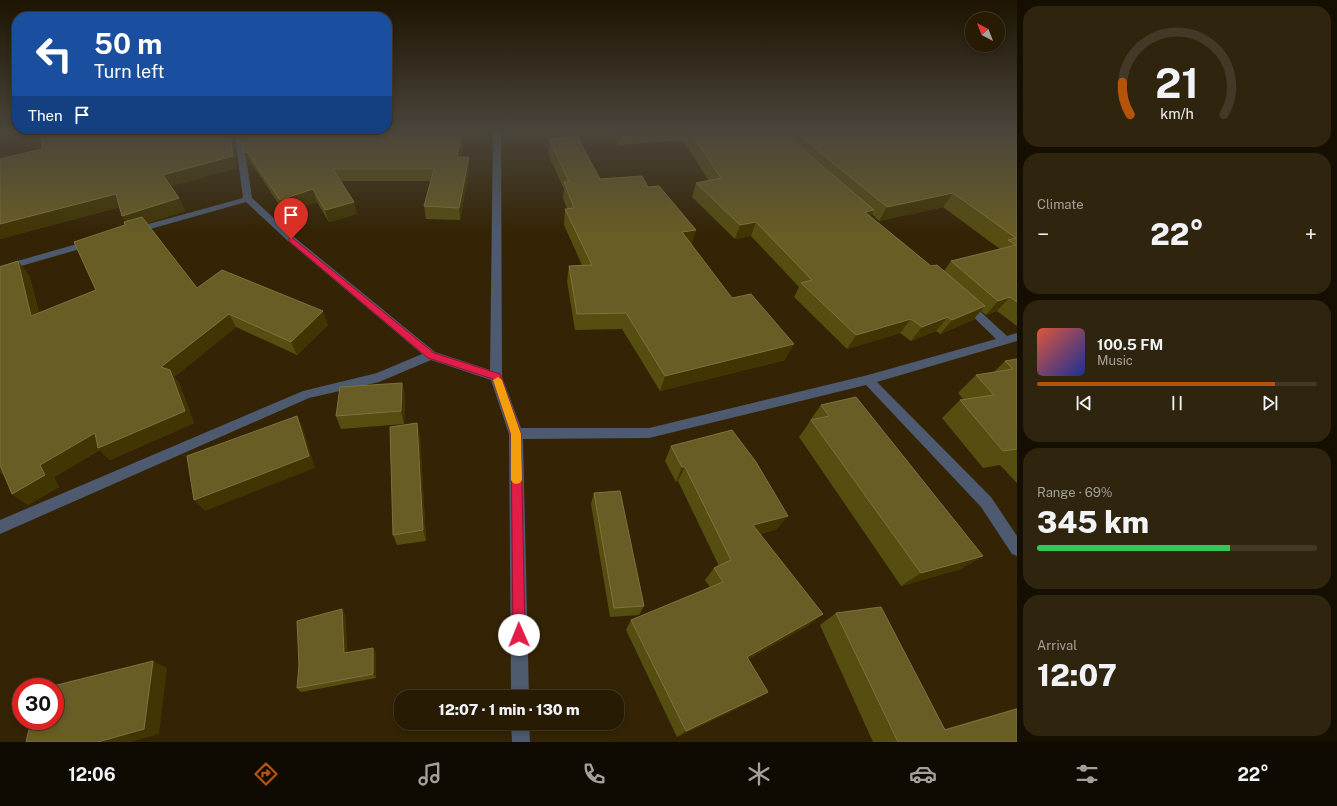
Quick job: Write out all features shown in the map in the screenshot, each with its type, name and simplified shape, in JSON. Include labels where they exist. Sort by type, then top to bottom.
[{"type":"street","points":[[243,165],[248,199],[291,239],[431,355],[496,377]]},
{"type":"street","points":[[497,165],[496,377],[516,434],[520,690]]},
{"type":"street","points":[[120,235],[248,199]]},
{"type":"street","points":[[0,269],[98,241]]},
{"type":"street","points":[[958,298],[1011,339]]},
{"type":"street","points":[[516,434],[649,433],[868,380],[1011,339]]},
{"type":"street","points":[[0,527],[307,394],[379,377],[431,355]]},
{"type":"street","points":[[868,380],[986,502],[1017,549]]},
{"type":"street","points":[[520,730],[520,742]]},
{"type":"building","points":[[0,165],[201,165],[163,175],[179,198],[122,216],[116,194],[0,224]]},
{"type":"building","points":[[256,165],[468,165],[459,208],[424,206],[434,169],[333,169],[354,202],[325,210],[313,189],[280,200]]},
{"type":"building","points":[[561,165],[592,165],[600,179],[642,176],[648,187],[659,186],[696,230],[682,232],[732,298],[751,294],[794,344],[665,376],[626,313],[577,314],[569,266],[592,265],[565,209],[574,208],[564,182],[569,182]]},
{"type":"building","points":[[712,165],[821,165],[874,210],[865,212],[931,266],[937,265],[985,306],[952,320],[948,317],[922,327],[911,319],[856,335],[801,283],[812,280],[756,222],[740,225],[696,183],[721,178]]},
{"type":"building","points":[[835,165],[1017,165],[1017,302],[1010,297],[998,301],[951,261],[1016,245],[1008,240],[1016,238],[953,193],[887,207]]},
{"type":"building","points":[[142,217],[197,288],[222,270],[323,311],[291,342],[229,314],[161,367],[170,370],[185,411],[98,448],[95,433],[40,465],[45,475],[12,494],[0,465],[0,267],[18,261],[31,316],[96,290],[74,242],[125,225],[124,222]]},
{"type":"building","points":[[1017,359],[1017,449],[1003,451],[960,400],[994,395],[976,375],[1013,369],[1005,361]]},
{"type":"building","points":[[402,383],[401,411],[336,416],[340,387]]},
{"type":"building","points":[[856,397],[983,556],[921,573],[811,420],[829,416],[821,405]]},
{"type":"building","points":[[297,416],[309,456],[194,500],[187,456]]},
{"type":"building","points":[[417,423],[423,530],[393,535],[390,427]]},
{"type":"building","points":[[732,430],[756,462],[788,516],[753,525],[823,614],[747,657],[768,692],[686,731],[631,620],[723,582],[714,568],[731,560],[685,467],[682,467],[671,446]]},
{"type":"building","points":[[620,491],[644,606],[614,608],[594,493]]},
{"type":"building","points":[[881,607],[945,730],[1017,709],[1017,742],[898,742],[836,613]]},
{"type":"building","points":[[342,609],[344,653],[373,648],[373,674],[297,688],[299,665],[297,621]]},
{"type":"building","points":[[153,661],[144,729],[98,742],[26,742],[29,730],[64,730],[64,683]]},
{"type":"slow traffic","points":[[498,380],[516,434],[516,480]]},
{"type":"route","points":[[291,239],[431,355],[496,377],[516,434],[519,635]]}]
